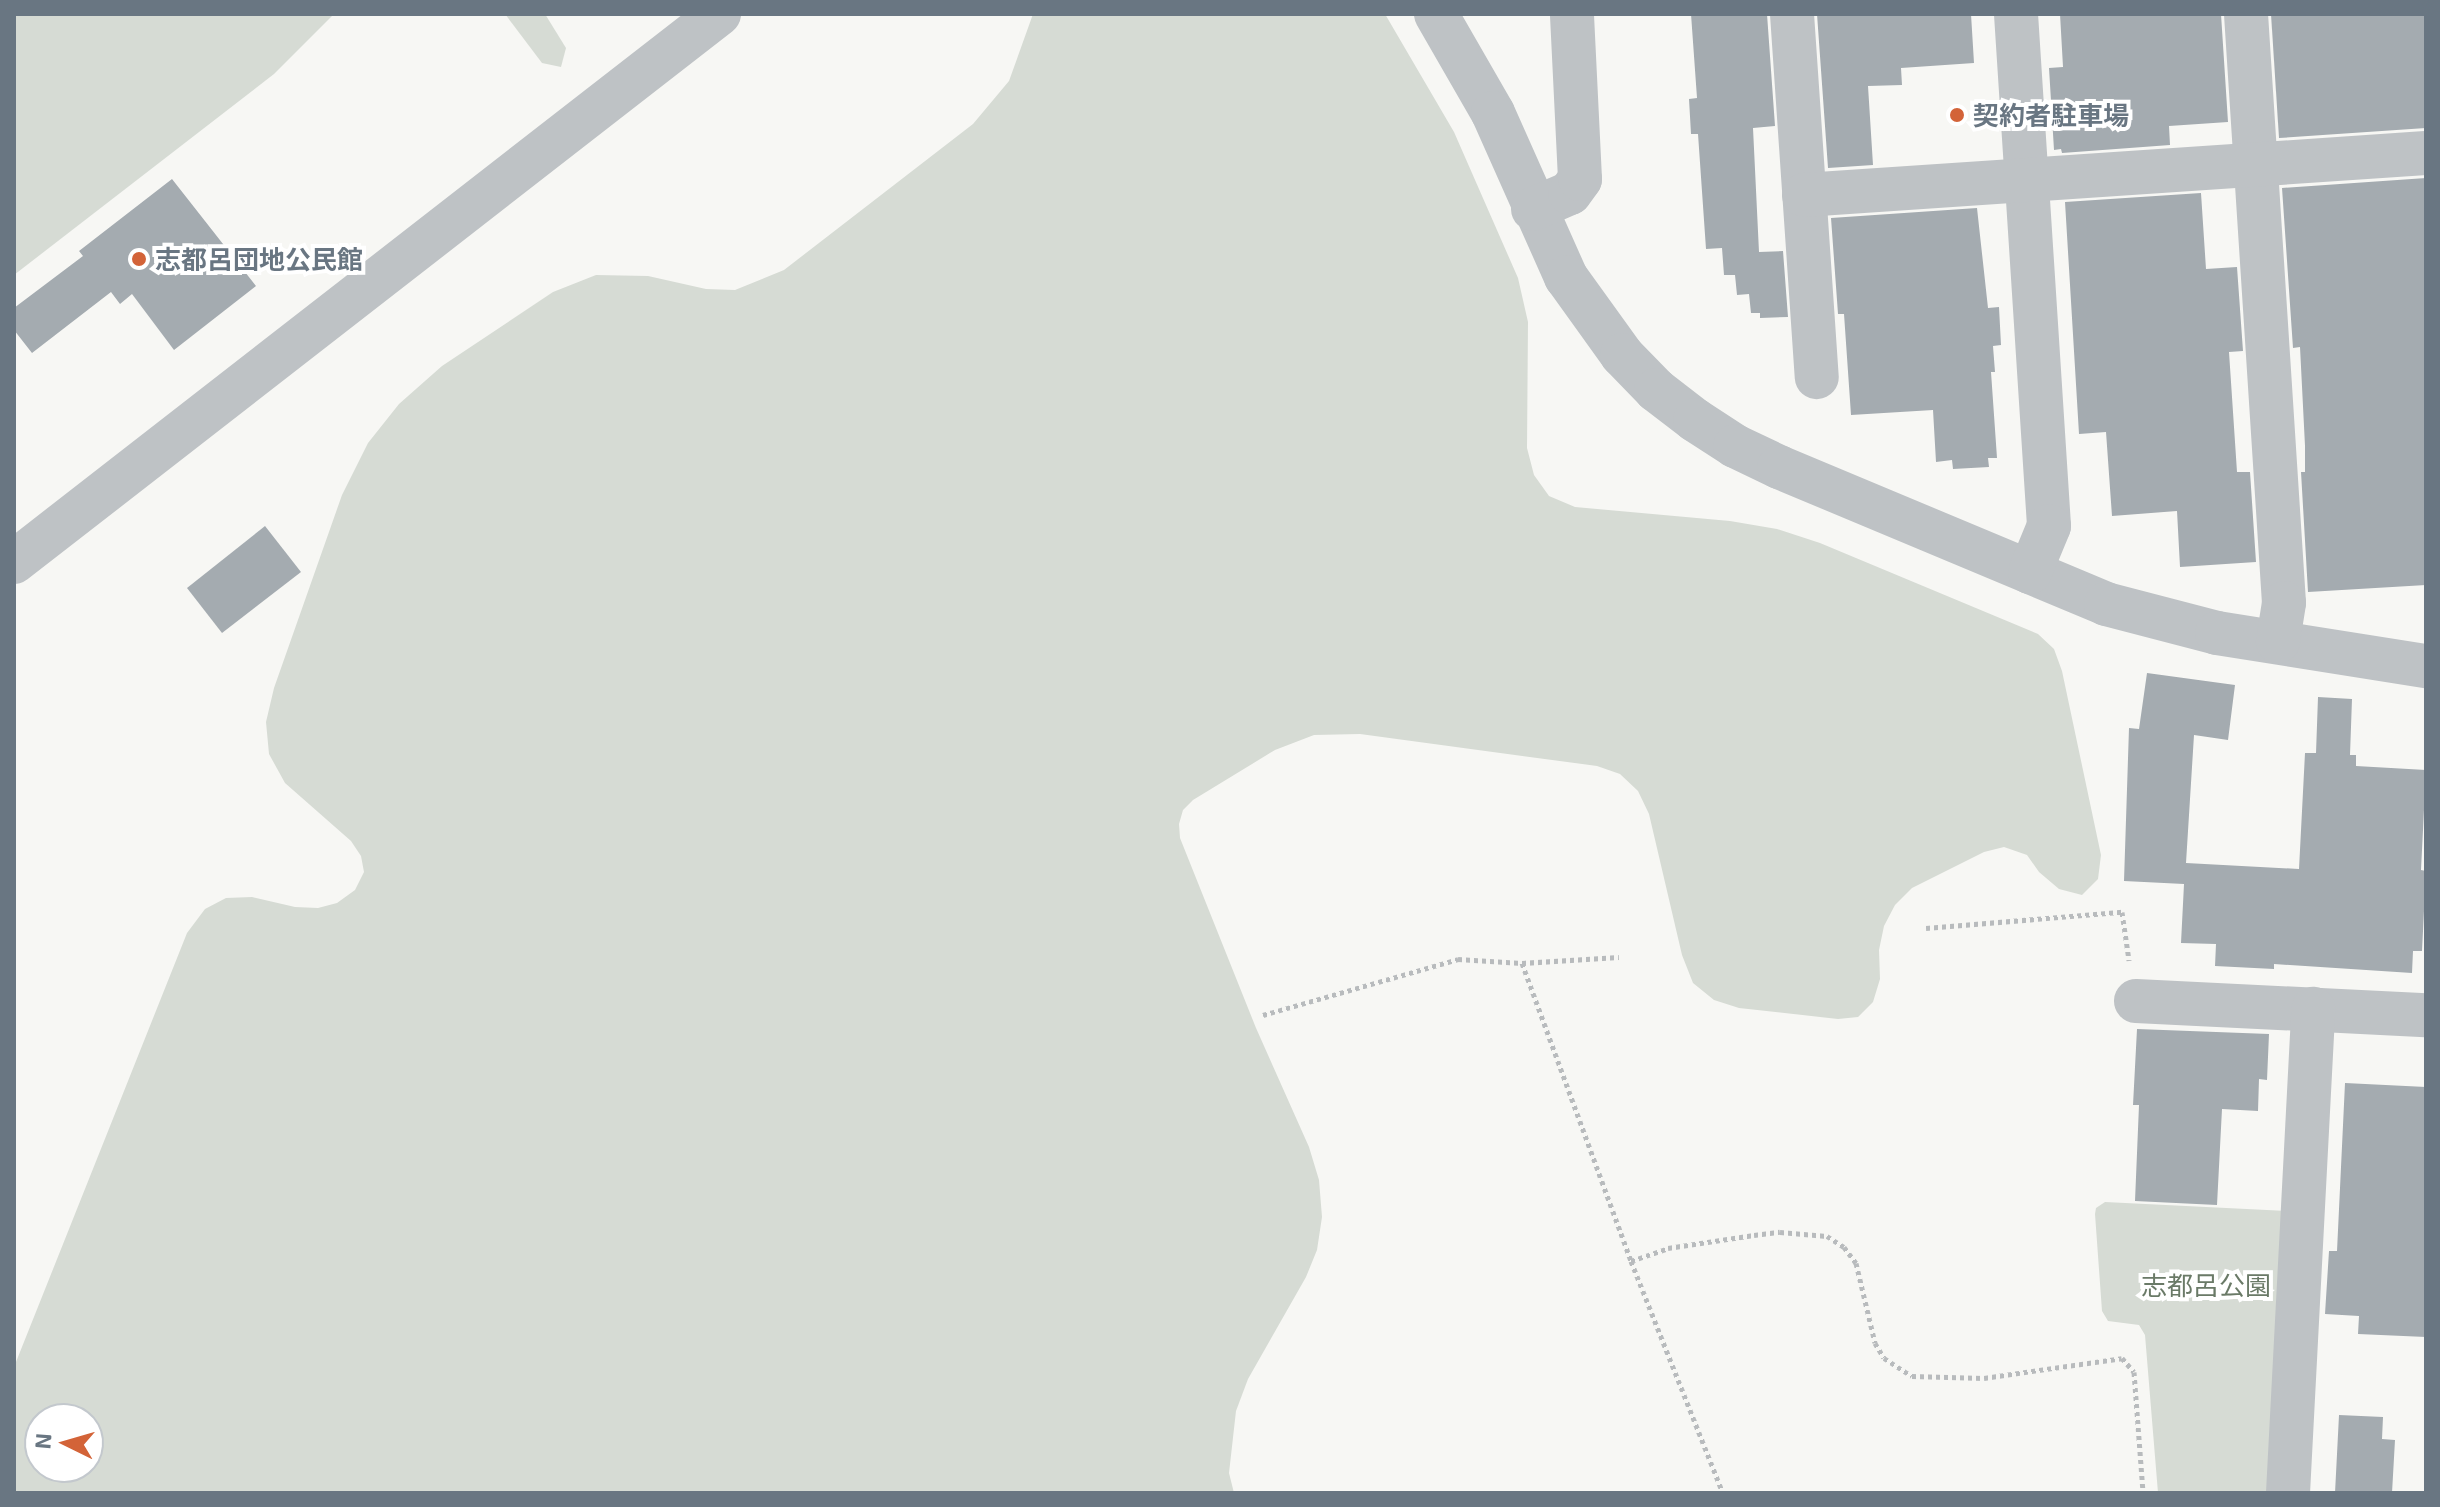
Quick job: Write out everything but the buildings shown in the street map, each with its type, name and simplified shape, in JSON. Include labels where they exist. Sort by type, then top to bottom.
[{"type":"street","points":[[14,562],[719,14]]},
{"type":"street","points":[[1436,14],[1493,113],[1533,209],[1566,277],[1592,318],[1648,381],[1695,420],[1735,446],[1779,467],[2106,604],[2161,621],[2426,666]]},
{"type":"street","points":[[1533,209],[1570,193],[1580,179],[1572,14]]},
{"type":"street","points":[[1792,14],[1817,377]]},
{"type":"street","points":[[2016,14],[2049,526],[2030,572]]},
{"type":"street","points":[[2246,14],[2284,603],[2278,642]]},
{"type":"street","points":[[1804,195],[2426,153]]},
{"type":"street","points":[[2133,986],[2313,1009],[2426,1015]]},
{"type":"street","points":[[2288,1493],[2313,1009]]},
{"type":"path","points":[[1926,928],[2122,912],[2133,986]]},
{"type":"path","points":[[1263,1015],[1458,959],[1522,963],[1619,957]]},
{"type":"path","points":[[1522,963],[1631,1261],[1723,1493]]},
{"type":"path","points":[[1631,1261],[1668,1248],[1754,1235],[1808,1233],[1827,1236],[1844,1247],[1856,1263],[1875,1343],[1884,1358],[1912,1376],[1984,1378],[2122,1358],[2134,1372],[2143,1493]]},
{"type":"green space","points":[[14,14],[334,14],[274,74],[14,275]]},
{"type":"green space","points":[[505,14],[545,14],[566,48],[561,67],[542,63]]},
{"type":"green space","points":[[1033,14],[1385,14],[1454,132],[1518,278],[1528,322],[1527,448],[1534,475],[1549,496],[1575,507],[1730,521],[1777,529],[1820,543],[2038,634],[2054,649],[2062,671],[2101,855],[2098,879],[2082,895],[2059,889],[2039,872],[2027,855],[2004,847],[1984,852],[1912,888],[1895,905],[1884,926],[1879,950],[1880,979],[1873,1002],[1858,1017],[1838,1019],[1739,1008],[1714,1000],[1693,983],[1682,955],[1649,814],[1638,791],[1620,774],[1597,766],[1360,734],[1314,735],[1275,750],[1193,800],[1183,810],[1179,824],[1180,838],[1256,1028],[1309,1147],[1319,1180],[1322,1217],[1317,1250],[1306,1277],[1248,1379],[1236,1411],[1229,1473],[1234,1493],[14,1493],[14,1367],[187,933],[205,909],[226,898],[252,897],[295,907],[318,908],[337,903],[355,890],[364,872],[361,856],[351,841],[285,783],[269,754],[266,722],[274,688],[342,495],[368,443],[399,404],[442,366],[553,292],[596,275],[648,276],[706,289],[735,290],[784,270],[973,124],[1009,81]]},
{"type":"green space","name":"志都呂公園","points":[[2105,1202],[2287,1211],[2273,1493],[2158,1493],[2145,1335],[2139,1325],[2108,1321],[2102,1311],[2095,1214],[2096,1208]]},
{"type":"place","name":"契約者駐車場","points":[[1957,115]]},
{"type":"place","name":"志都呂団地公民館","points":[[139,259]]}]
